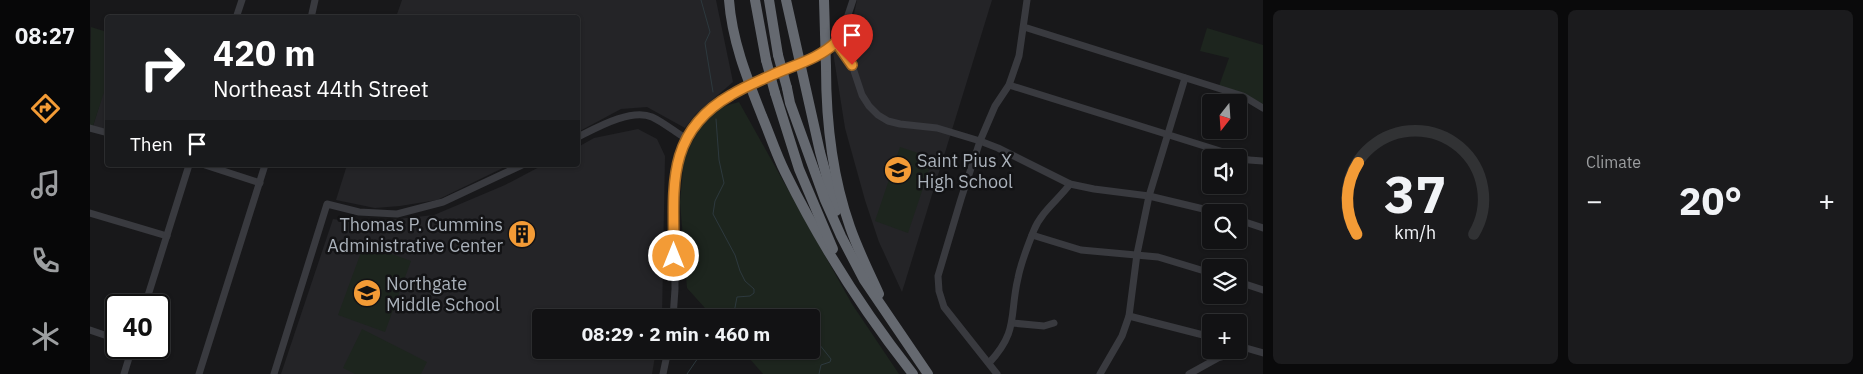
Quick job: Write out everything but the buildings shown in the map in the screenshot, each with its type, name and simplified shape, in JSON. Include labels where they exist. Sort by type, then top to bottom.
[{"type":"highway","points":[[729,0],[730,20],[734,36],[750,85],[784,171],[809,218],[845,277],[886,339],[913,374]]},
{"type":"highway","points":[[753,0],[766,60],[799,169],[845,277]]},
{"type":"highway","points":[[770,0],[778,55],[790,103],[825,200],[864,280],[928,374]]},
{"type":"highway","points":[[786,0],[841,236]]},
{"type":"highway","points":[[824,0],[828,125],[835,168],[850,228],[888,316]]},
{"type":"street","points":[[237,15],[242,0]]},
{"type":"street","points":[[312,15],[315,0]]},
{"type":"street","points":[[674,309],[675,170],[685,138],[718,103],[750,85],[830,49],[842,36],[853,0]]},
{"type":"street","points":[[997,374],[944,306],[939,291],[940,268],[980,141],[995,106],[1009,85],[1019,56],[1027,0]]},
{"type":"street","points":[[1024,28],[1243,96],[1262,106],[1263,96]]},
{"type":"street","points":[[836,42],[852,65],[862,95],[869,106],[883,118],[896,123],[937,128],[980,141],[1070,184],[1149,196],[1202,209]]},
{"type":"street","points":[[1100,374],[1122,336],[1129,316],[1137,254],[1149,196],[1186,78]]},
{"type":"street","points":[[1009,85],[1249,160],[1263,161]]},
{"type":"street","points":[[580,136],[605,124],[638,114],[652,116],[685,138]]},
{"type":"street","points":[[90,128],[105,132]]},
{"type":"street","points":[[149,294],[188,167]]},
{"type":"street","points":[[211,167],[260,183]]},
{"type":"street","points":[[199,374],[264,167]]},
{"type":"street","points":[[274,374],[327,204],[359,212],[397,214],[443,202],[518,167]]},
{"type":"street","points":[[989,364],[1004,346],[1012,323],[1018,277],[1032,235],[1038,223],[1070,184]]},
{"type":"street","points":[[90,213],[167,236]]},
{"type":"street","points":[[1247,223],[1263,228]]},
{"type":"street","points":[[1032,235],[1081,250],[1137,254],[1170,260],[1202,271]]},
{"type":"street","points":[[1247,285],[1263,290]]},
{"type":"street","points":[[1129,316],[1202,335]]},
{"type":"street","points":[[1012,323],[1044,326],[1054,323]]},
{"type":"street","points":[[90,330],[105,335]]},
{"type":"street","points":[[1247,348],[1263,353]]},
{"type":"street","points":[[124,374],[129,359]]},
{"type":"street","points":[[663,374],[666,359]]},
{"type":"street","points":[[1189,374],[1216,359]]},
{"type":"shaded area","points":[[402,0],[716,0],[733,82],[696,114],[685,128],[647,107],[621,109],[580,131],[580,15],[397,15]]},
{"type":"shaded area","name":"Saint Pius X High School","points":[[857,0],[992,0],[902,292],[879,242],[865,200],[845,128],[833,52],[847,36]]},
{"type":"shaded area","points":[[91,27],[105,31],[105,89],[93,126],[90,125]]},
{"type":"shaded area","points":[[1207,28],[1263,45],[1263,104],[1248,97],[1248,94],[1241,94],[1219,86],[1229,58],[1200,51]]},
{"type":"shaded area","points":[[105,87],[105,129],[93,126]]},
{"type":"shaded area","points":[[739,102],[852,304],[899,374],[763,374],[750,359],[820,359],[820,309],[706,309],[687,288],[680,202],[684,158],[699,129],[721,107]]},
{"type":"shaded area","points":[[638,129],[657,139],[665,156],[662,309],[532,309],[532,359],[654,359],[652,374],[281,374],[333,219],[361,223],[434,215],[505,185],[539,167],[580,167],[580,146],[594,138]]},
{"type":"shaded area","points":[[900,147],[933,158],[908,233],[875,221]]},
{"type":"shaded area","points":[[346,167],[505,167],[437,200],[375,208],[336,200]]},
{"type":"shaded area","points":[[364,244],[411,261],[385,332],[338,315]]},
{"type":"shaded area","points":[[362,329],[427,362],[421,374],[355,374],[343,368]]},
{"type":"waterway","points":[[701,0],[710,32],[705,43],[713,92]]},
{"type":"waterway","points":[[716,119],[719,160],[724,183],[715,201],[713,214],[735,255],[745,281],[754,289],[754,293],[750,296],[737,297],[735,309]]},
{"type":"waterway","points":[[819,374],[821,365],[830,362],[831,359],[820,345]]},
{"type":"waterway","points":[[687,374],[697,359]]},
{"type":"place","name":"Saint Pius X High School","points":[[898,170]]},
{"type":"place","name":"Thomas P. Cummins Administrative Center","points":[[522,234]]},
{"type":"place","name":"Northgate Middle School","points":[[367,293]]},
{"type":"route","points":[[674,256],[675,170],[679,152],[685,138],[703,117],[718,103],[731,95],[830,49],[836,42],[852,65]]}]
